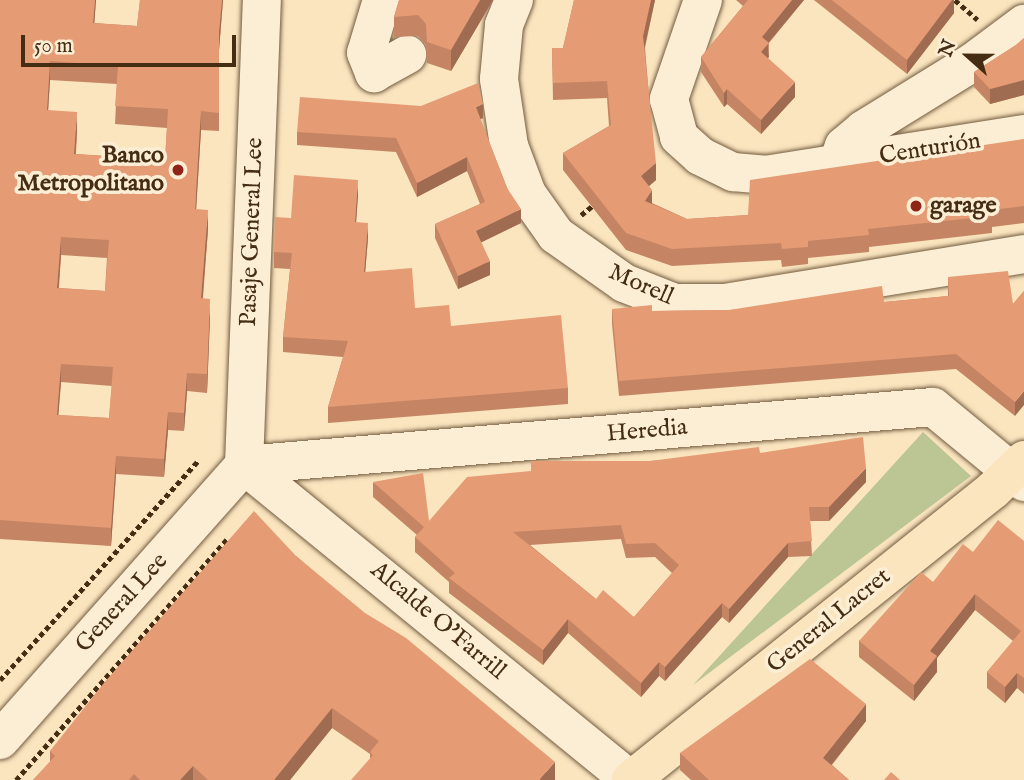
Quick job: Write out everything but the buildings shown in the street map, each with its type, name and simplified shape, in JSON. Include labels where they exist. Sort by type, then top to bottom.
[{"type":"main road","name":"General Lacret","points":[[630,780],[1020,471]]},
{"type":"street","name":"Pasaje General Lee","points":[[244,465],[262,0]]},
{"type":"street","points":[[383,0],[366,53],[374,73],[407,55]]},
{"type":"street","name":"Morell","points":[[514,0],[504,25],[499,79],[509,146],[527,194],[556,235],[624,283],[675,303],[725,303],[1024,254]]},
{"type":"street","name":"Centurión","points":[[703,0],[669,99],[679,136],[700,156],[733,172],[765,175],[1024,134]]},
{"type":"street","points":[[837,165],[844,146],[863,130],[973,62],[1024,24]]},
{"type":"street","name":"Heredia","points":[[244,465],[933,407],[1020,471]]},
{"type":"street","name":"General Lee","points":[[0,740],[244,465]]},
{"type":"street","name":"Alcalde O'Farrill","points":[[244,465],[630,780]]},
{"type":"path","points":[[556,235],[607,194]]},
{"type":"path","points":[[0,680],[200,460]]},
{"type":"path","points":[[16,780],[237,528]]},
{"type":"green space","points":[[923,432],[971,476],[693,685]]},
{"type":"place","name":"Banco Metropolitano","points":[[178,170]]},
{"type":"place","name":"garage","points":[[916,206]]}]
